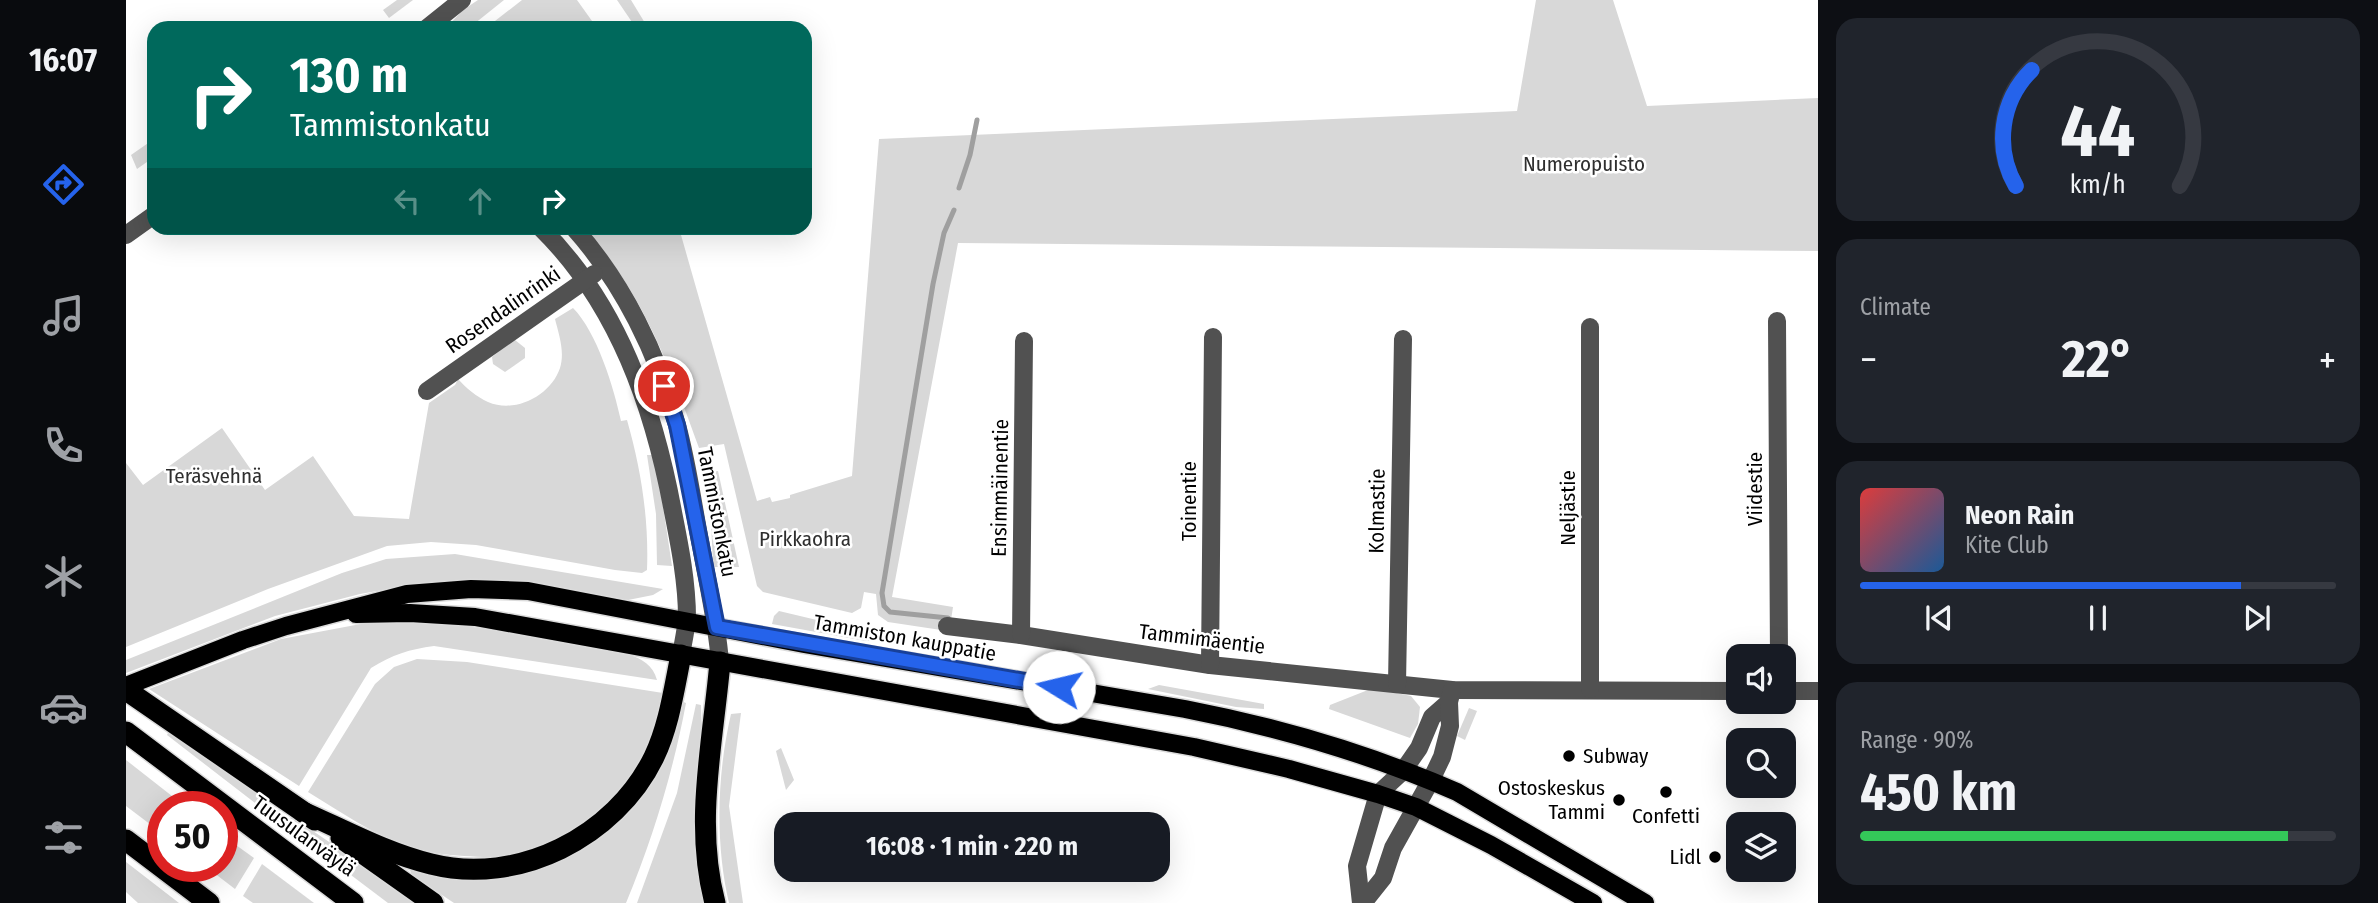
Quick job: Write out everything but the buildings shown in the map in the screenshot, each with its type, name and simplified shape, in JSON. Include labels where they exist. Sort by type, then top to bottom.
[{"type":"highway","points":[[303,811],[404,856],[433,865],[493,868],[547,855],[576,841],[604,822],[640,781],[654,758],[665,731],[681,655]]},
{"type":"highway","points":[[715,903],[710,884],[705,836],[707,783],[720,662]]},
{"type":"highway","points":[[126,688],[433,903]]},
{"type":"highway","name":"Tuusulanväylä","points":[[129,735],[353,903]]},
{"type":"highway","points":[[126,840],[209,903]]},
{"type":"main road","name":"Tammiston kauppatie","points":[[126,688],[243,640],[407,594],[471,589],[528,591],[1246,721],[1302,736],[1432,780],[1457,792],[1645,903]]},
{"type":"main road","name":"Tammiston kauppatie","points":[[328,615],[410,613],[475,617],[1240,756],[1416,807],[1491,845],[1593,903]]},
{"type":"street","points":[[436,21],[463,0]]},
{"type":"street","points":[[126,235],[147,220]]},
{"type":"street","name":"Tammistonkatu","points":[[547,235],[585,280],[607,314],[637,374],[656,433],[667,477],[686,589],[687,621],[681,655]]},
{"type":"street","name":"Tammistonkatu","points":[[580,235],[606,267],[658,366],[677,425],[717,627],[720,662]]},
{"type":"street","name":"Rosendalinrinki","points":[[427,391],[606,267]]},
{"type":"street","name":"Viidestie","points":[[1777,321],[1779,644]]},
{"type":"street","name":"Neljästie","points":[[1590,327],[1590,689]]},
{"type":"street","name":"Toinentie","points":[[1210,665],[1213,337]]},
{"type":"street","name":"Kolmastie","points":[[1397,684],[1403,339]]},
{"type":"street","name":"Ensimmäinentie","points":[[1021,635],[1024,341]]},
{"type":"street","name":"Tammimäentie","points":[[947,626],[1210,665],[1397,684],[1451,696],[1590,689],[1726,691]]},
{"type":"street","points":[[1796,691],[1818,691]]},
{"type":"street","points":[[1362,903],[1357,866],[1378,794],[1403,771],[1419,748],[1432,717],[1451,696]]},
{"type":"street","points":[[1362,903],[1383,878],[1393,848],[1442,757],[1450,726],[1451,696]]},
{"type":"green space","points":[[397,0],[413,0],[389,18],[383,10]]},
{"type":"green space","points":[[478,0],[504,0],[478,21],[453,21]]},
{"type":"green space","points":[[522,0],[577,0],[592,21],[495,21]]},
{"type":"green space","points":[[617,0],[631,0],[644,21],[631,21]]},
{"type":"green space","name":"Numeropuisto","points":[[1536,0],[1613,0],[1647,106],[1818,98],[1818,251],[958,243],[892,597],[953,607],[951,620],[941,630],[888,622],[878,615],[876,594],[864,592],[861,608],[852,613],[763,592],[757,586],[724,444],[699,448],[653,332],[623,278],[590,235],[681,235],[757,501],[770,497],[772,502],[852,476],[879,139],[1517,111]]},
{"type":"green space","points":[[147,144],[147,162],[137,169],[131,155]]},
{"type":"green space","name":"Teräsvehnä","points":[[573,308],[582,318],[597,346],[621,421],[627,420],[643,494],[647,570],[642,573],[615,570],[476,545],[431,542],[387,546],[268,589],[126,647],[126,463],[143,485],[222,428],[265,490],[313,456],[354,516],[409,519],[429,403],[455,385],[458,379],[480,398],[499,405],[521,404],[541,394],[560,368],[561,344],[555,319]]},
{"type":"green space","points":[[515,340],[525,348],[525,358],[505,372],[493,364],[492,357]]},
{"type":"green space","points":[[647,455],[654,455],[656,460],[672,566],[657,565],[656,514]]},
{"type":"green space","points":[[718,471],[739,567],[714,567],[713,563],[710,502],[718,500],[712,472]]},
{"type":"green space","points":[[455,554],[663,589],[653,595],[628,600],[528,582],[406,586],[360,594],[275,616],[126,673],[126,660],[342,573],[386,559]]},
{"type":"green space","points":[[779,611],[863,631],[873,637],[871,641],[866,641],[772,624]]},
{"type":"green space","points":[[382,620],[475,627],[628,654],[646,663],[657,680],[434,646],[409,651],[371,668],[299,786],[149,689],[281,639]]},
{"type":"green space","points":[[417,659],[467,662],[663,693],[658,721],[634,774],[616,796],[596,815],[549,844],[523,853],[496,857],[417,850],[371,830],[308,792],[375,684],[394,667]]},
{"type":"green space","points":[[1159,685],[1264,704],[1264,709],[1236,707],[1148,689]]},
{"type":"green space","points":[[1377,689],[1411,696],[1420,707],[1418,724],[1410,738],[1329,709],[1330,705]]},
{"type":"green space","points":[[681,701],[686,703],[668,779],[645,854],[626,903],[454,903],[412,875],[409,868],[432,872],[595,837]]},
{"type":"green space","points":[[696,704],[701,705],[701,720],[695,838],[704,903],[637,903],[677,793]]},
{"type":"green space","points":[[1469,708],[1477,711],[1465,740],[1457,736]]},
{"type":"green space","points":[[741,713],[729,806],[743,903],[729,903],[721,857],[721,784],[731,714]]},
{"type":"green space","points":[[169,731],[284,810],[277,820],[167,735]]},
{"type":"green space","points":[[781,748],[794,780],[786,790],[776,751]]},
{"type":"green space","points":[[126,760],[166,791],[147,791],[147,822],[126,806]]},
{"type":"green space","points":[[292,816],[419,903],[388,903],[286,826]]},
{"type":"green space","points":[[238,846],[254,858],[235,889],[226,882],[238,882]]},
{"type":"green space","points":[[126,862],[147,878],[147,882],[152,882],[179,903],[138,903],[126,892]]},
{"type":"green space","points":[[262,864],[314,903],[253,903],[243,896]]},
{"type":"waterway","points":[[959,188],[970,155],[977,120]]},
{"type":"waterway","points":[[948,618],[890,612],[884,606],[882,593],[933,284],[944,233],[954,210]]},
{"type":"place","name":"Subway","points":[[1569,756]]},
{"type":"place","name":"Confetti","points":[[1666,792]]},
{"type":"place","name":"Ostoskeskus Tammi","points":[[1619,800]]},
{"type":"place","name":"Lidl","points":[[1715,857]]},
{"type":"route","points":[[664,386],[677,425],[687,470],[717,627],[1059,687]]},
{"type":"park label","name":"Pirkkaohra","points":[[805,539]]}]
